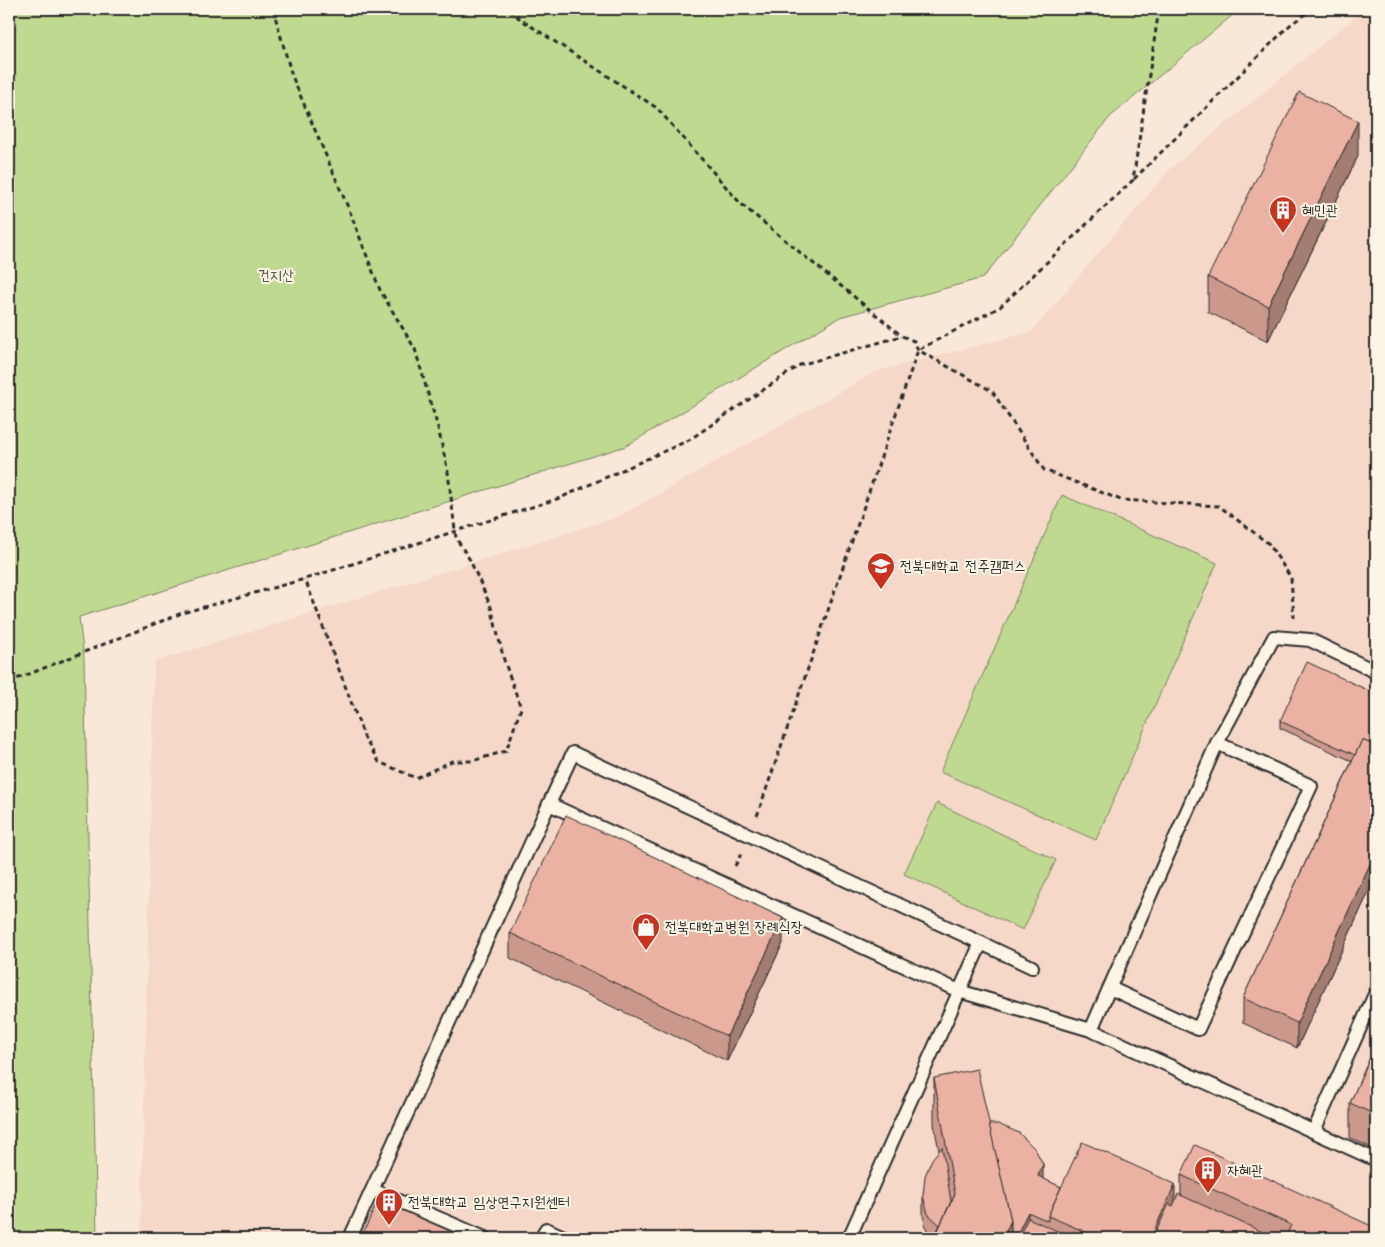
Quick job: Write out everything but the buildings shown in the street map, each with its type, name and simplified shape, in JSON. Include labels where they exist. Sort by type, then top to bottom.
[{"type":"lane","points":[[1091,1030],[1217,743],[1274,638],[1310,640],[1376,672]]},
{"type":"lane","points":[[1110,988],[1198,1029],[1311,786],[1217,743]]},
{"type":"lane","points":[[350,1238],[573,753],[1032,968]]},
{"type":"lane","points":[[549,804],[959,991],[1091,1030],[1376,1160]]},
{"type":"lane","points":[[849,1238],[981,944]]},
{"type":"lane","points":[[1314,1131],[1376,992]]},
{"type":"lane","points":[[373,1190],[485,1238]]},
{"type":"lane","points":[[542,1238],[546,1229],[566,1238]]},
{"type":"path","points":[[9,15],[15,9]]},
{"type":"path","points":[[273,9],[292,76],[350,212],[380,290],[415,349],[438,428],[448,472],[456,538],[470,560],[491,607],[504,660],[521,708],[506,751],[472,760],[452,761],[416,778],[379,762],[365,740],[305,579]]},
{"type":"path","points":[[510,9],[520,19],[657,108],[741,204],[902,336],[914,341],[918,350],[992,391],[1044,470],[1121,500],[1219,506],[1269,544],[1291,578],[1293,618],[1310,640]]},
{"type":"path","points":[[1133,180],[1159,9]]},
{"type":"path","points":[[726,885],[750,836],[918,350],[1000,307],[1133,180],[1290,24],[1312,9]]},
{"type":"path","points":[[9,682],[182,613],[305,579],[560,498],[689,440],[800,365],[902,336]]},
{"type":"shaded area","name":"전북대학교 전주캠퍼스","points":[[1365,9],[1376,9],[1376,1238],[141,1238],[154,662],[618,517],[877,371],[1031,332],[1170,169]]},
{"type":"green space","name":"건지산","points":[[9,9],[1240,9],[1110,117],[983,278],[840,317],[626,446],[79,617],[84,659],[97,1238],[9,1238]]},
{"type":"green space","points":[[1062,495],[1217,563],[1096,840],[940,772]]},
{"type":"green space","points":[[937,803],[1056,860],[1023,930],[904,874]]},
{"type":"place","name":"혜민관","points":[[1283,234]]},
{"type":"place","name":"전북대학교 전주캠퍼스","points":[[881,590]]},
{"type":"place","name":"전북대학교병원 장례식장","points":[[646,951]]},
{"type":"place","name":"자혜관","points":[[1208,1194]]},
{"type":"place","name":"전북대학교 임상연구지원센터","points":[[389,1226]]}]
